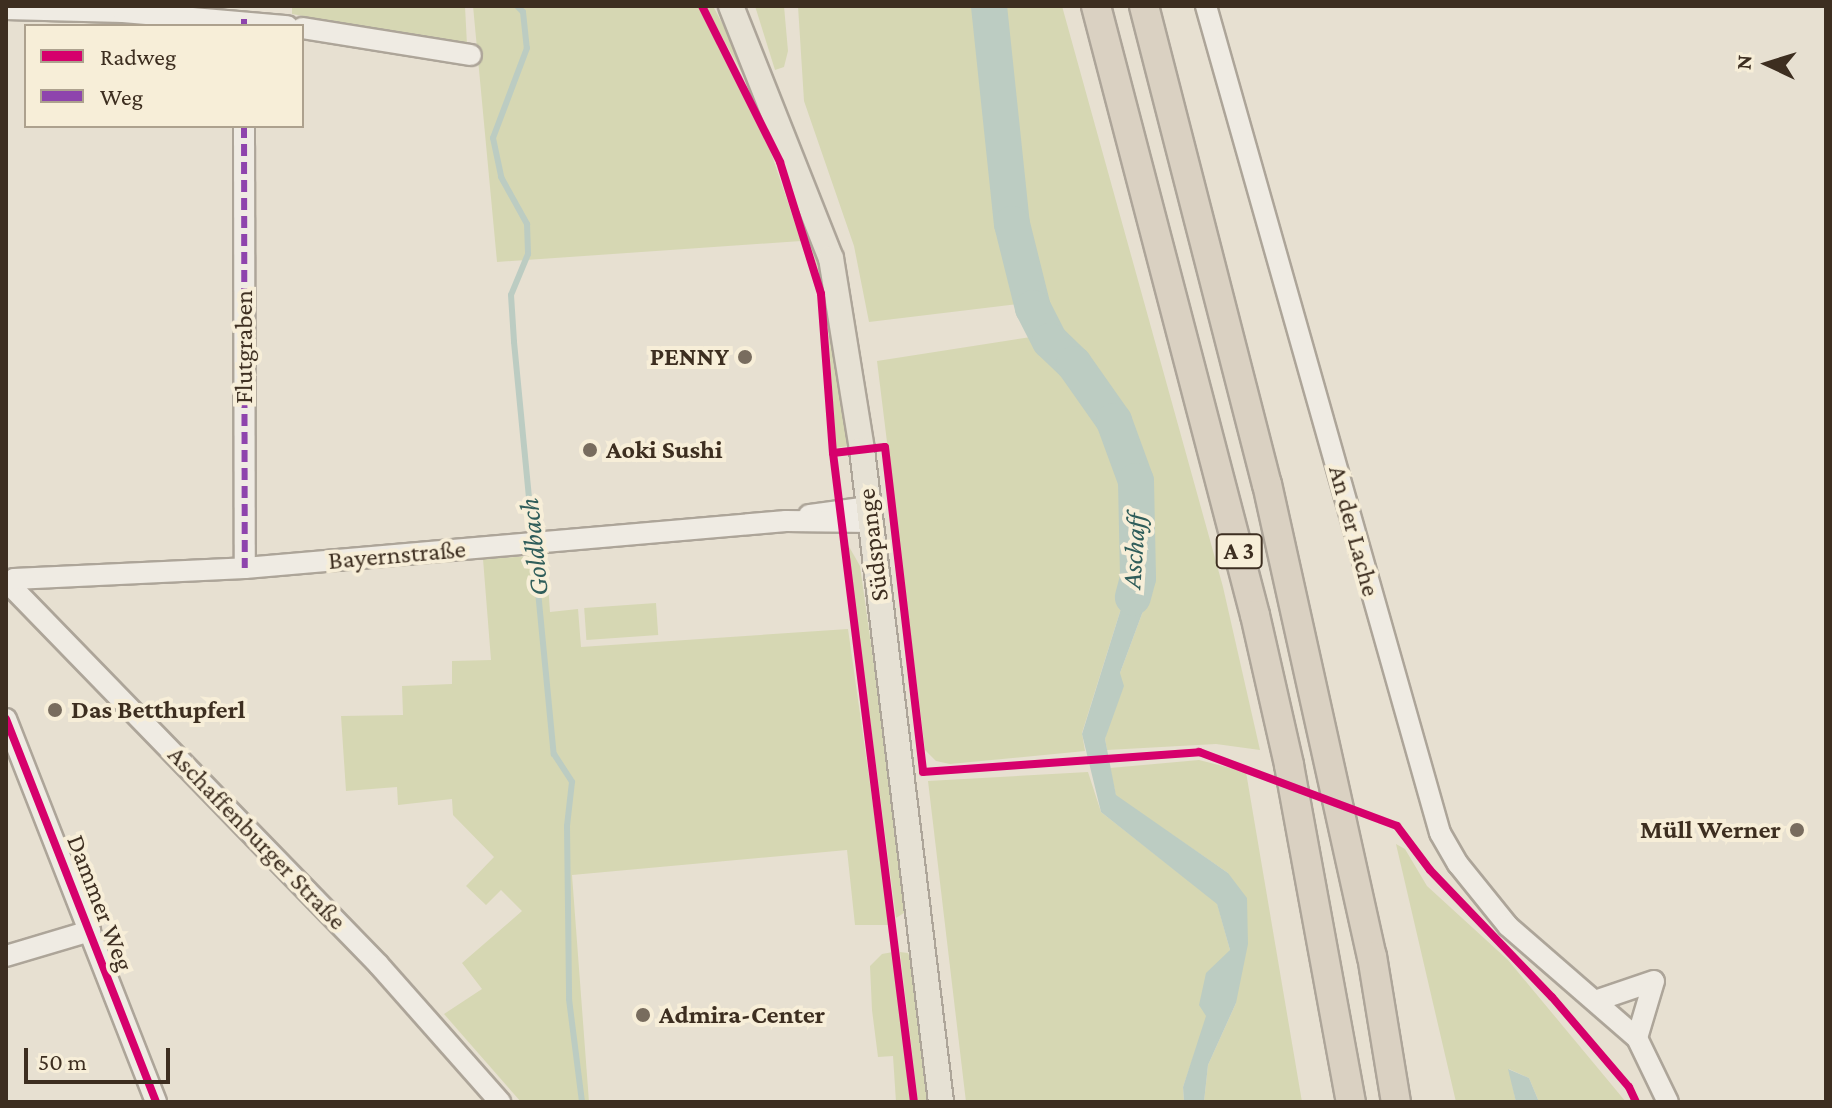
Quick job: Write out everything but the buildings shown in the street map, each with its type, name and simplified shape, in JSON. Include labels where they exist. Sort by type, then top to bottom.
[{"type":"highway","name":"A 3","points":[[1096,6],[1255,615],[1289,765],[1351,1102]]},
{"type":"highway","name":"A 3","points":[[1144,6],[1267,484],[1372,956],[1396,1102]]},
{"type":"highway","points":[[1372,956],[1414,1102]]},
{"type":"main road","name":"Südspange","points":[[731,6],[831,258],[870,515],[941,1102]]},
{"type":"street","name":"An der Lache","points":[[1206,6],[1440,833],[1480,895],[1508,926],[1598,1000],[1637,1038],[1668,1102]]},
{"type":"street","points":[[6,9],[244,23]]},
{"type":"street","points":[[304,28],[471,55]]},
{"type":"street","name":"Flutgraben","points":[[244,128],[245,568]]},
{"type":"street","name":"Bayernstraße","points":[[7,583],[25,578],[245,568],[870,515]]},
{"type":"street","name":"Aschaffenburger Straße","points":[[7,583],[379,965],[500,1102]]},
{"type":"street","name":"Dammer Weg","points":[[6,719],[156,1102]]},
{"type":"street","points":[[6,956],[90,931]]},
{"type":"street","points":[[1598,1000],[1654,981],[1637,1038]]},
{"type":"green space","points":[[292,6],[465,6],[467,45],[292,14]]},
{"type":"green space","points":[[473,6],[698,6],[764,132],[801,241],[497,262]]},
{"type":"green space","points":[[705,6],[713,6],[791,164],[830,296],[847,446],[836,448],[826,296],[786,166],[762,109]]},
{"type":"green space","points":[[755,6],[784,6],[788,51],[784,67],[775,70]]},
{"type":"green space","points":[[798,6],[1062,6],[1223,587],[1260,750],[1216,744],[1107,750],[1105,739],[1120,673],[1146,603],[1129,551],[1124,599],[1082,733],[1085,751],[950,764],[936,761],[925,750],[877,361],[1031,337],[1018,304],[869,322],[854,246],[804,101]]},
{"type":"green space","points":[[847,543],[860,566],[901,857],[907,911],[896,918]]},
{"type":"green space","points":[[546,555],[550,612],[578,609],[581,647],[848,629],[890,925],[855,925],[847,850],[572,875],[589,1102],[521,1102],[444,1014],[482,989],[462,963],[522,911],[501,890],[486,905],[466,886],[494,857],[453,815],[452,799],[398,805],[397,787],[346,791],[341,716],[403,715],[402,686],[452,684],[452,661],[491,660],[483,559]]},
{"type":"green space","points":[[656,603],[658,635],[586,640],[584,608]]},
{"type":"green space","points":[[1199,760],[1246,772],[1302,1102],[1204,1102],[1208,1065],[1236,1003],[1228,873],[1116,796],[1110,768]]},
{"type":"green space","points":[[1088,772],[1101,812],[1217,903],[1230,950],[1183,1087],[1184,1102],[966,1102],[928,781]]},
{"type":"green space","points":[[1396,844],[1405,849],[1427,886],[1508,960],[1626,1102],[1539,1102],[1529,1078],[1509,1069],[1516,1102],[1456,1102]]},
{"type":"green space","points":[[893,952],[910,1102],[896,1102],[893,1056],[878,1057],[872,1010],[870,966],[882,954]]},
{"type":"green space","points":[[900,952],[908,953],[914,967],[930,1102],[918,1102]]},
{"type":"water","points":[[1137,547],[1147,553],[1146,603],[1120,673],[1124,686],[1105,739],[1116,795],[1228,873],[1247,898],[1248,944],[1236,1003],[1208,1065],[1204,1102],[1184,1102],[1183,1087],[1206,1016],[1199,1005],[1206,973],[1230,950],[1217,904],[1101,812],[1082,734],[1124,599],[1129,551]]},
{"type":"water","points":[[1508,1069],[1529,1078],[1539,1102],[1516,1102]]},
{"type":"waterway","name":"Goldbach","points":[[517,6],[523,12],[527,48],[493,138],[501,177],[527,224],[528,254],[511,295],[554,754],[572,782],[567,826],[569,999],[582,1102]]},
{"type":"waterway","name":"Aschaff","points":[[989,6],[1012,224],[1033,308],[1050,341],[1074,364],[1114,421],[1136,481],[1138,578],[1133,597]]},
{"type":"marked path","points":[[244,19],[244,24]]},
{"type":"marked path","points":[[244,128],[245,568]]},
{"type":"cycle path","points":[[702,6],[780,162],[821,294],[833,453],[914,1102]]},
{"type":"cycle path","points":[[833,453],[885,447],[923,772],[1199,752],[1397,826],[1430,870],[1552,997],[1629,1087],[1636,1102]]},
{"type":"cycle path","points":[[6,719],[156,1102]]},
{"type":"place","name":"PENNY","points":[[745,357]]},
{"type":"place","name":"Aoki Sushi","points":[[590,450]]},
{"type":"place","name":"Das Betthupferl","points":[[55,710]]},
{"type":"place","name":"Müll Werner","points":[[1797,830]]},
{"type":"place","name":"Admira-Center","points":[[643,1015]]}]
